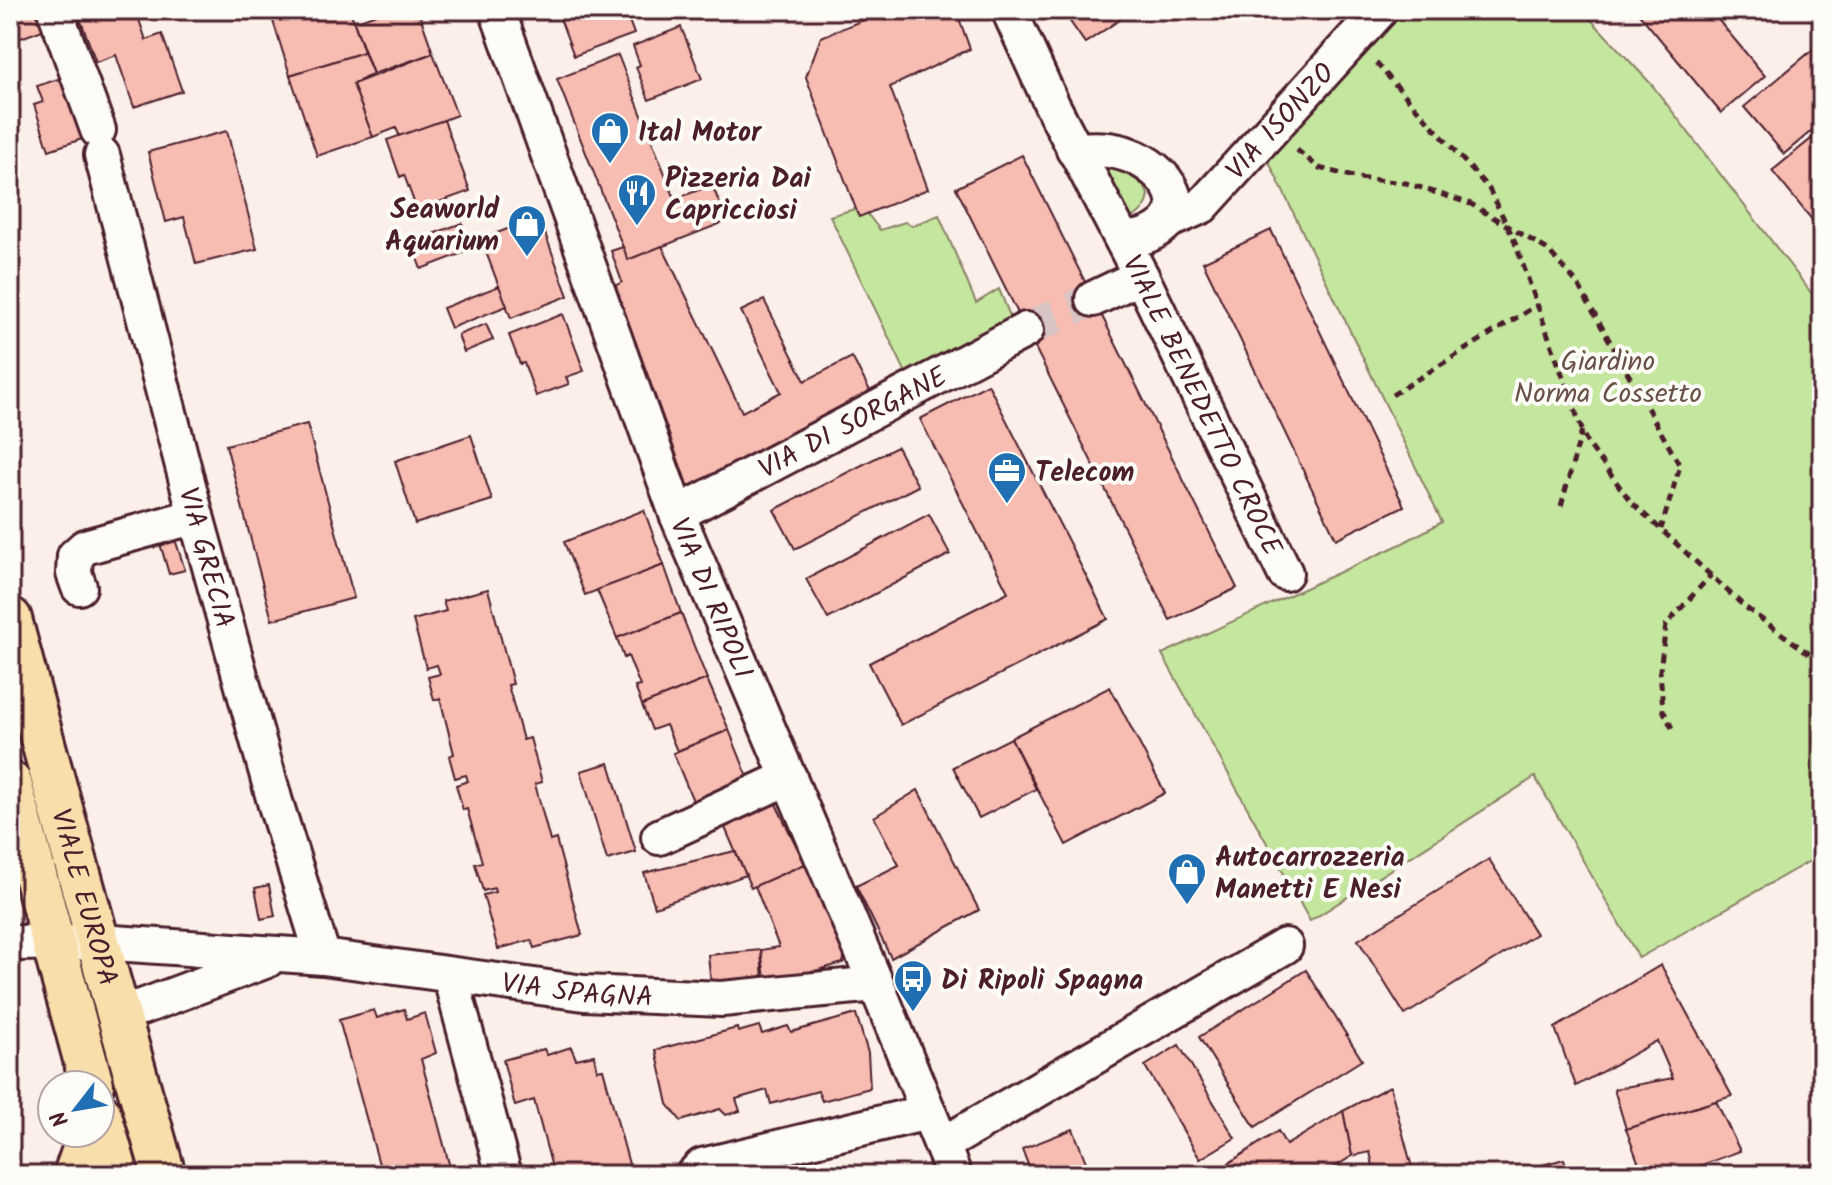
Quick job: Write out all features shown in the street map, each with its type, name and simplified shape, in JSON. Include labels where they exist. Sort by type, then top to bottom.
[{"type":"highway","points":[[76,1175],[85,1149]]},
{"type":"main road","name":"VIALE EUROPA","points":[[10,619],[62,820],[164,1175]]},
{"type":"main road","name":"VIALE EUROPA","points":[[10,783],[18,842],[52,942],[88,1069]]},
{"type":"main road","points":[[110,1149],[117,1175]]},
{"type":"street","name":"VIA GRECIA","points":[[55,10],[100,142],[196,516],[275,802],[323,957]]},
{"type":"street","name":"VIA DI RIPOLI","points":[[497,10],[677,514],[948,1160]]},
{"type":"street","name":"VIALE BENEDETTO CROCE","points":[[1009,10],[1052,105],[1089,149],[1120,235],[1285,573]]},
{"type":"street","name":"VIA ISONZO","points":[[1170,220],[1202,206],[1380,10]]},
{"type":"street","name":"VIALE BENEDETTO CROCE","points":[[1089,149],[1129,154],[1146,162],[1168,184],[1175,198],[1170,220],[1140,238],[1120,235]]},
{"type":"street","points":[[1093,299],[1141,276]]},
{"type":"street","name":"VIA DI SORGANE","points":[[677,514],[1026,330]]},
{"type":"street","points":[[79,587],[74,573],[75,556],[85,547],[196,516]]},
{"type":"street","points":[[659,837],[789,777]]},
{"type":"street","name":"VIA SPAGNA","points":[[10,943],[99,942],[323,957],[584,993],[722,999],[876,984]]},
{"type":"street","points":[[948,1160],[1285,946]]},
{"type":"street","name":"VIA SPAGNA","points":[[121,1025],[142,1007],[278,956]]},
{"type":"street","points":[[450,975],[504,1175]]},
{"type":"street","points":[[693,1175],[702,1166],[928,1112]]},
{"type":"path","points":[[1354,39],[1489,189],[1508,227],[1586,441],[1631,502],[1745,607],[1822,663]]},
{"type":"path","points":[[1271,129],[1319,168],[1358,178],[1406,183],[1471,204],[1548,250],[1577,283],[1680,466],[1661,529]]},
{"type":"path","points":[[1392,395],[1537,305]]},
{"type":"path","points":[[1561,506],[1582,429]]},
{"type":"path","points":[[1672,728],[1663,710],[1660,670],[1666,625],[1711,575]]},
{"type":"green space","name":"Giardino Norma Cossetto","points":[[1400,10],[1582,10],[1652,85],[1822,307],[1822,854],[1639,958],[1535,777],[1310,921],[1162,654],[1401,544],[1442,522],[1268,160]]},
{"type":"green space","points":[[1109,164],[1136,180],[1148,193],[1144,208],[1134,217],[1123,214],[1100,170]]},
{"type":"green space","points":[[862,207],[880,230],[905,222],[912,226],[939,215],[976,303],[999,289],[1012,321],[906,373],[830,216]]},
{"type":"building","points":[[10,10],[41,10],[48,28],[10,42]]},
{"type":"building","points":[[77,10],[140,10],[136,11],[146,40],[162,34],[182,91],[134,107],[116,55],[96,62]]},
{"type":"building","points":[[309,10],[350,10],[364,52],[290,75],[273,21]]},
{"type":"building","points":[[387,10],[418,10],[433,53],[373,74],[354,22]]},
{"type":"building","points":[[557,10],[625,10],[634,34],[574,56]]},
{"type":"building","points":[[888,10],[956,10],[970,49],[890,87],[928,189],[859,217],[806,77],[821,37]]},
{"type":"building","points":[[1062,10],[1134,10],[1085,43]]},
{"type":"building","points":[[1636,10],[1710,10],[1765,76],[1721,113]]},
{"type":"building","points":[[681,27],[702,79],[649,100],[636,67],[640,65],[633,46]]},
{"type":"building","points":[[1822,42],[1822,122],[1784,154],[1744,107]]},
{"type":"building","points":[[364,52],[373,74],[353,84],[373,137],[317,156],[290,75]]},
{"type":"building","points":[[433,53],[457,115],[400,137],[396,128],[373,137],[353,84]]},
{"type":"building","points":[[618,55],[675,199],[712,185],[727,221],[628,260],[557,79]]},
{"type":"building","points":[[61,78],[66,94],[72,92],[88,137],[49,150],[34,105],[43,102],[37,86]]},
{"type":"building","points":[[444,120],[470,191],[417,210],[404,175],[400,177],[387,140]]},
{"type":"building","points":[[227,131],[257,249],[196,264],[184,217],[166,222],[148,152]]},
{"type":"building","points":[[1816,135],[1822,142],[1822,232],[1772,171]]},
{"type":"building","points":[[1022,155],[1237,588],[1170,620],[956,188]]},
{"type":"building","points":[[539,217],[568,296],[511,318],[481,239]]},
{"type":"building","points":[[462,223],[466,234],[457,237],[463,253],[421,269],[411,242]]},
{"type":"building","points":[[1271,230],[1404,506],[1336,539],[1203,262]]},
{"type":"building","points":[[662,246],[742,412],[781,392],[741,311],[764,300],[805,381],[852,357],[876,402],[692,498],[615,286],[622,282],[611,251],[623,247],[628,260]]},
{"type":"building","points":[[499,286],[507,306],[451,328],[443,308]]},
{"type":"building","points":[[563,314],[584,371],[566,377],[569,384],[536,396],[509,335]]},
{"type":"building","points":[[486,324],[493,340],[464,352],[458,335]]},
{"type":"building","name":"Telecom","points":[[988,384],[1108,619],[901,725],[869,663],[1008,592],[920,419]]},
{"type":"building","points":[[307,424],[354,598],[272,620],[226,445]]},
{"type":"building","points":[[471,435],[492,500],[415,524],[395,461]]},
{"type":"building","points":[[897,447],[918,486],[795,549],[774,510]]},
{"type":"building","points":[[644,510],[664,565],[585,595],[564,542]]},
{"type":"building","points":[[929,514],[950,554],[828,619],[806,579]]},
{"type":"building","points":[[174,536],[185,570],[169,574],[159,540]]},
{"type":"building","points":[[664,565],[681,613],[617,638],[597,590]]},
{"type":"building","points":[[488,589],[513,684],[508,685],[523,740],[530,738],[542,782],[535,784],[550,841],[556,839],[582,935],[534,948],[531,940],[498,949],[483,895],[495,892],[494,888],[483,891],[475,864],[482,862],[467,809],[463,810],[456,785],[468,781],[466,775],[455,778],[449,756],[454,754],[440,698],[434,700],[428,677],[440,674],[437,665],[426,668],[413,620],[446,611],[443,601]]},
{"type":"building","points":[[681,613],[707,679],[642,705],[635,687],[640,686],[617,638]]},
{"type":"building","points":[[707,679],[729,730],[677,751],[666,725],[652,730],[642,705]]},
{"type":"building","points":[[1110,687],[1165,793],[1066,845],[1011,738]]},
{"type":"building","points":[[729,730],[751,785],[696,808],[673,753]]},
{"type":"building","points":[[1011,738],[1036,789],[979,818],[953,767]]},
{"type":"building","points":[[609,763],[636,852],[607,860],[581,771]]},
{"type":"building","points":[[918,790],[979,910],[891,958],[856,886],[899,865],[874,817]]},
{"type":"building","points":[[773,798],[805,864],[751,888],[723,823]]},
{"type":"building","points":[[735,851],[746,875],[655,907],[644,873]]},
{"type":"building","points":[[1489,859],[1536,934],[1405,1015],[1358,940]]},
{"type":"building","points":[[805,864],[846,951],[843,963],[766,985],[761,950],[779,947],[755,886]]},
{"type":"building","points":[[269,885],[275,916],[261,919],[255,888]]},
{"type":"building","points":[[761,950],[763,980],[711,984],[708,955]]},
{"type":"building","points":[[1661,965],[1732,1096],[1626,1129],[1614,1089],[1673,1078],[1657,1041],[1576,1086],[1555,1028]]},
{"type":"building","points":[[1306,970],[1362,1060],[1255,1127],[1199,1037]]},
{"type":"building","points":[[404,1009],[407,1019],[425,1013],[436,1053],[421,1059],[452,1175],[382,1175],[339,1020],[374,1010],[377,1018]]},
{"type":"building","points":[[856,1014],[868,1053],[870,1088],[822,1101],[818,1091],[771,1104],[767,1090],[736,1099],[740,1111],[726,1115],[720,1109],[681,1121],[668,1104],[656,1050],[737,1028],[738,1032],[759,1026],[762,1034],[788,1026],[791,1032]]},
{"type":"building","points":[[1179,1045],[1235,1138],[1200,1159],[1145,1066]]},
{"type":"building","points":[[571,1047],[576,1059],[594,1055],[597,1070],[603,1069],[632,1175],[554,1175],[534,1100],[515,1106],[503,1060],[544,1049],[547,1055]]},
{"type":"building","points":[[1390,1086],[1414,1175],[1375,1175],[1370,1152],[1352,1156],[1343,1111]]},
{"type":"building","points":[[1716,1101],[1740,1151],[1675,1175],[1643,1175],[1626,1129]]},
{"type":"building","points":[[1343,1111],[1352,1156],[1322,1175],[1211,1175],[1278,1131],[1286,1145]]},
{"type":"building","points":[[1073,1129],[1091,1175],[1032,1175],[1022,1149]]},
{"type":"building","points":[[1564,1159],[1570,1175],[1506,1175]]},
{"type":"tunnel","points":[[1026,330],[1093,299]]},
{"type":"place","name":"Ital Motor","points":[[610,165]]},
{"type":"place","name":"Pizzeria Dai Capricciosi","points":[[637,227]]},
{"type":"place","name":"Seaworld Aquarium","points":[[527,258]]},
{"type":"place","name":"Telecom","points":[[1007,505]]},
{"type":"place","name":"Autocarrozzeria Manetti E Nesi","points":[[1187,906]]},
{"type":"place","name":"Di Ripoli Spagna","points":[[913,1013]]}]
